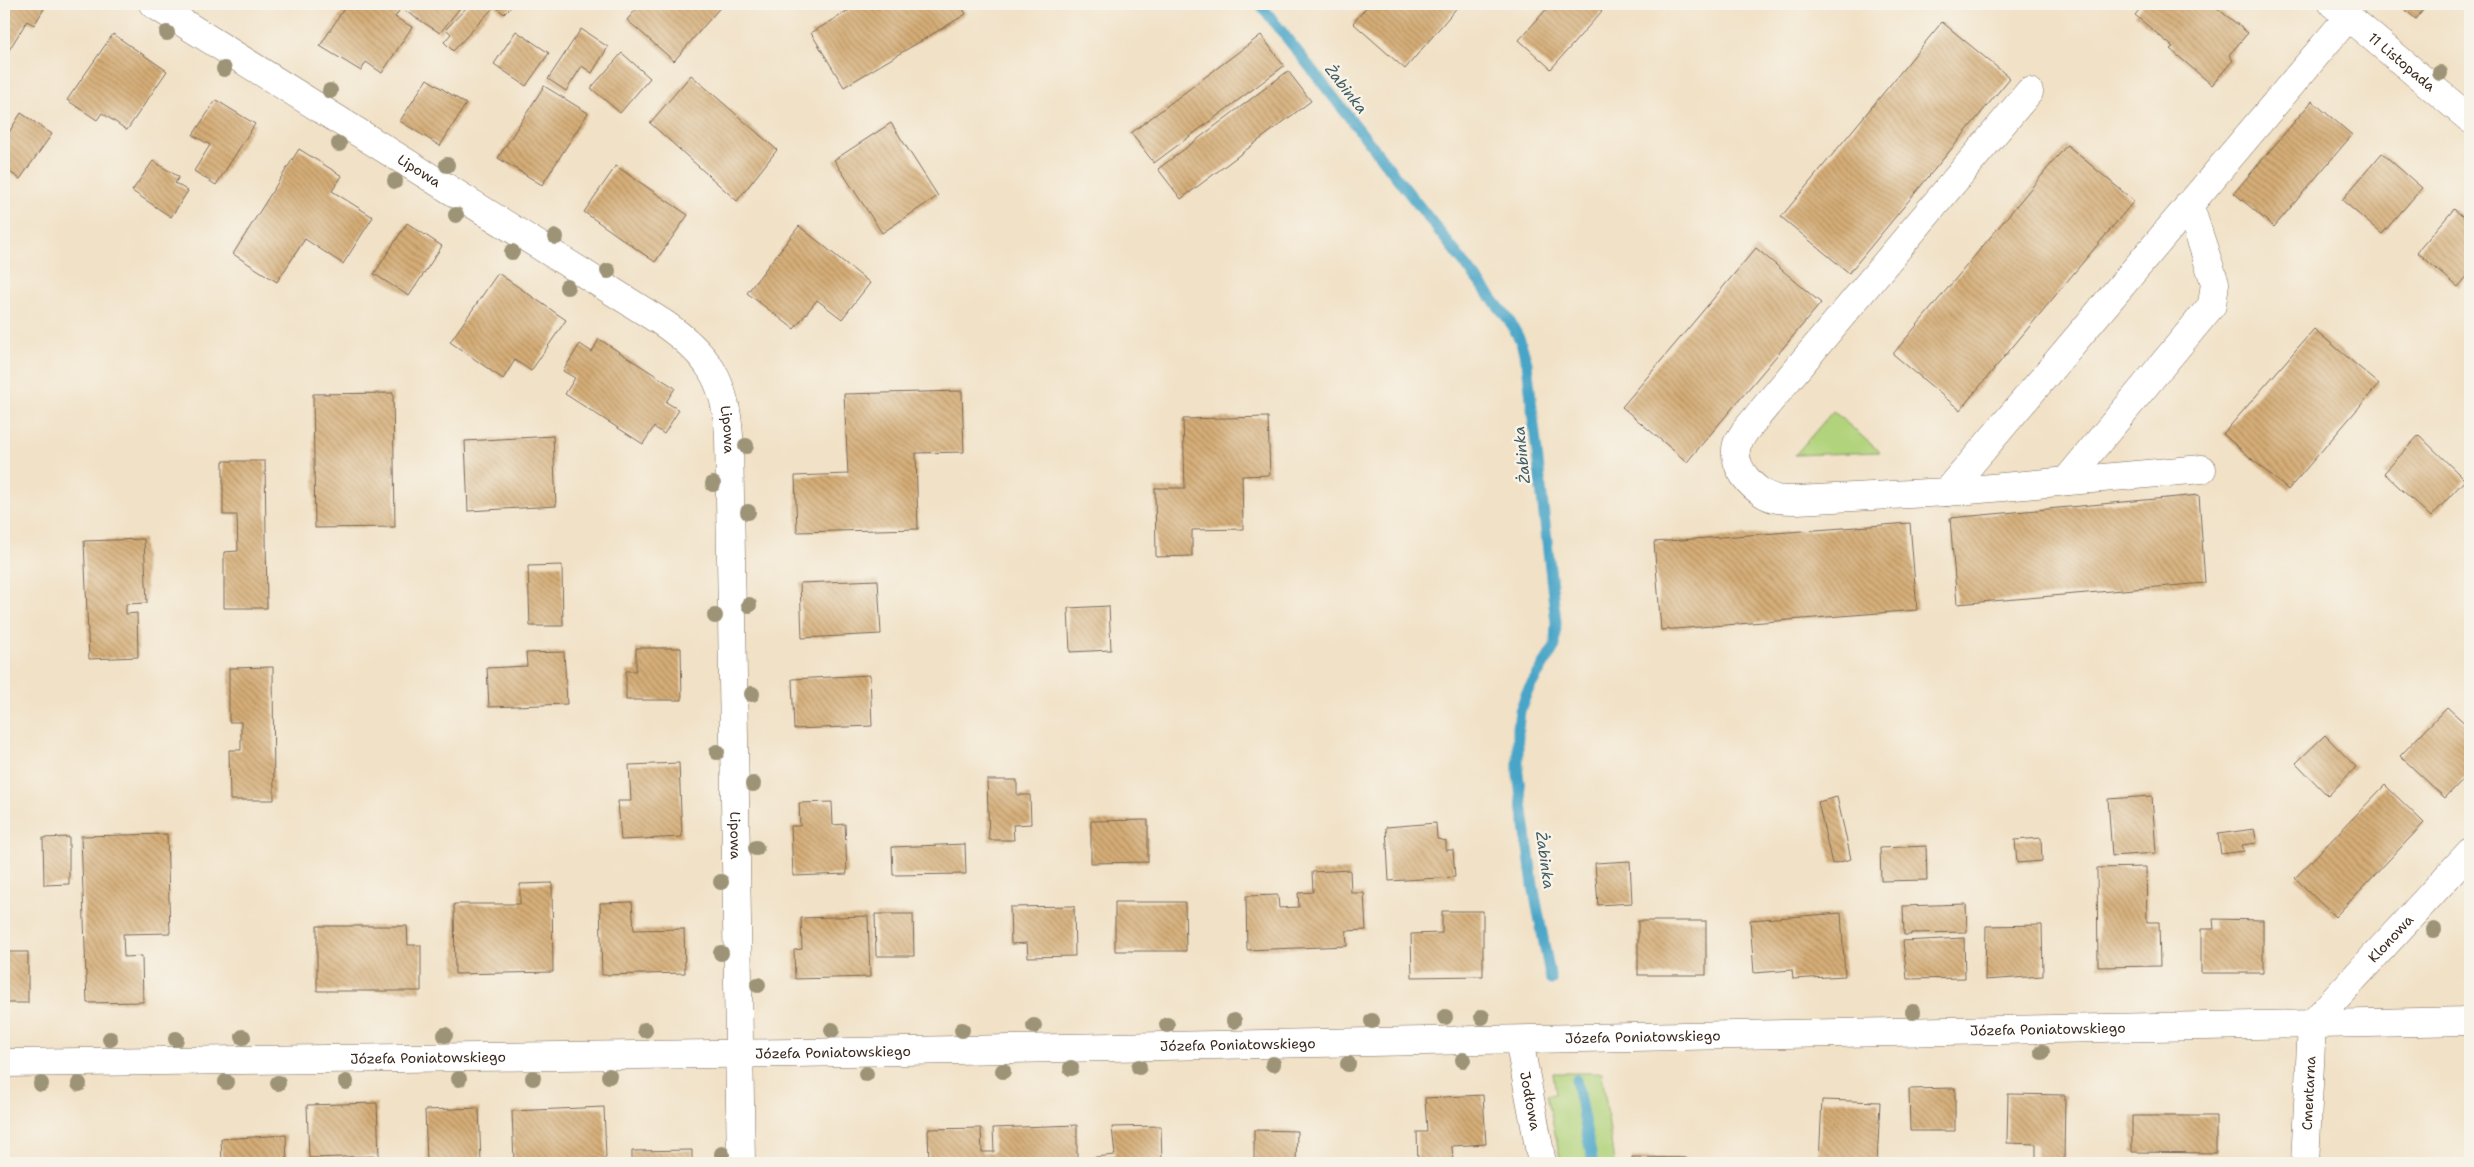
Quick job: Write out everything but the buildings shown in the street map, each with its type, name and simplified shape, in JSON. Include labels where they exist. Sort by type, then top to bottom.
[{"type":"street","name":"Lipowa","points":[[153,4],[662,323],[690,345],[706,361],[717,379],[724,397],[729,436],[741,1053],[741,1163]]},
{"type":"street","name":"11 Listopada","points":[[2341,10],[2470,119]]},
{"type":"street","points":[[1947,492],[2189,204],[2341,10]]},
{"type":"street","points":[[2029,92],[1745,431],[1737,445],[1738,462],[1746,477],[1758,491],[1776,499],[1797,500],[1947,492],[2202,469]]},
{"type":"street","points":[[2066,481],[2212,304],[2215,283],[2189,204]]},
{"type":"street","name":"Klonowa","points":[[2312,1024],[2470,852]]},
{"type":"street","name":"Józefa Poniatowskiego","points":[[4,1063],[1519,1040],[2470,1021]]},
{"type":"street","name":"Cmentarna","points":[[2305,1163],[2312,1024]]},
{"type":"street","name":"Jodłowa","points":[[1519,1040],[1542,1163]]},
{"type":"green space","points":[[1833,411],[1880,452],[1795,455]]},
{"type":"green space","points":[[1553,1073],[1602,1073],[1614,1163],[1561,1163],[1547,1095],[1556,1094]]},
{"type":"waterway","name":"Żabinka","points":[[1260,4],[1509,320],[1520,340],[1527,363],[1556,622],[1555,646],[1527,692],[1520,711],[1518,774],[1533,885],[1551,980]]},
{"type":"waterway","name":"Żabinka","points":[[1576,1080],[1593,1163]]}]
